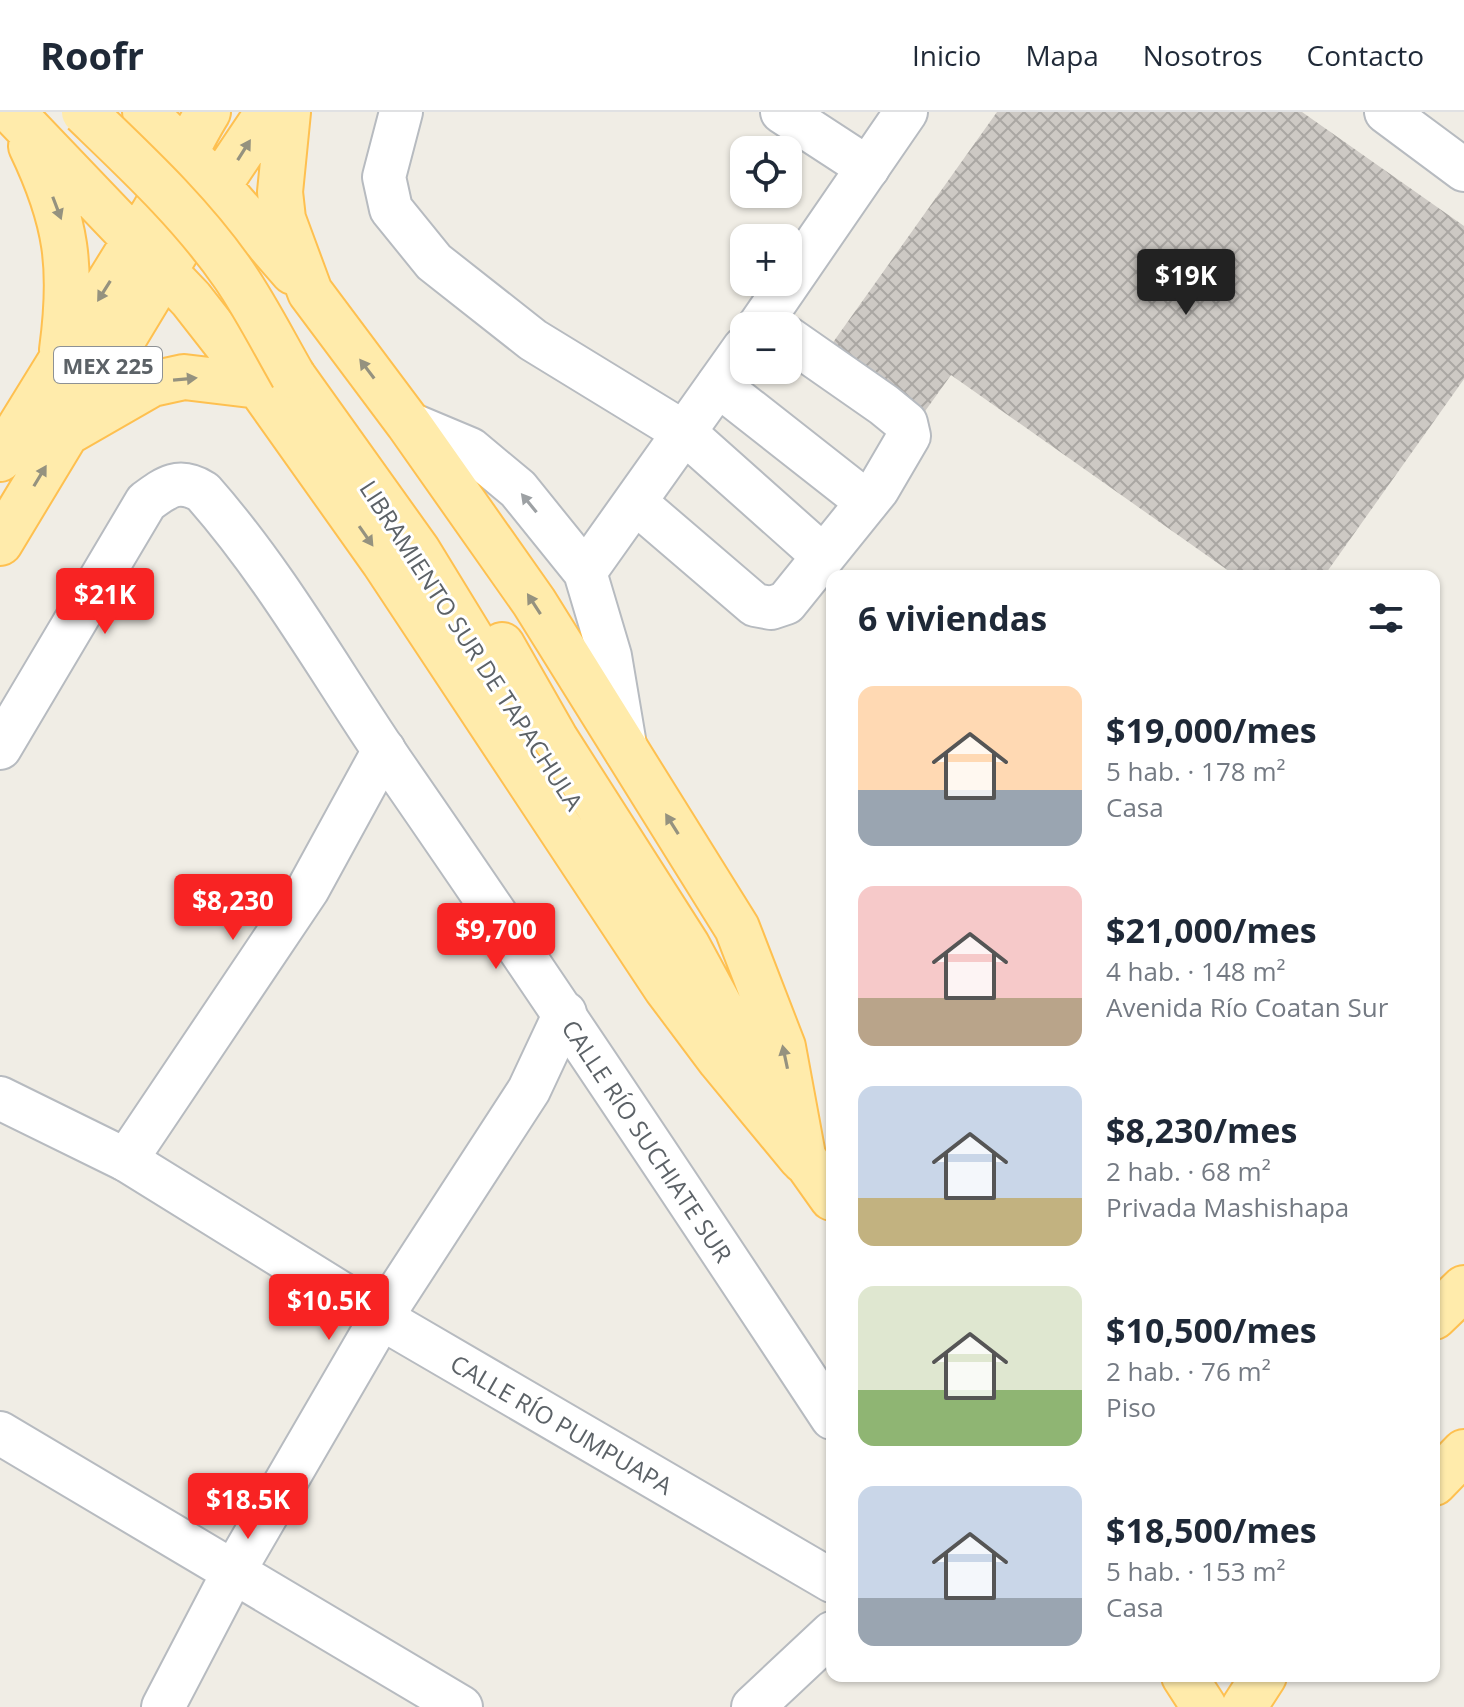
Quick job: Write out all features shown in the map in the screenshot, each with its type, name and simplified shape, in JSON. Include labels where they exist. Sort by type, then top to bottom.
[{"type":"main road","name":"LIBRAMIENTO SUR DE TAPACHULA","points":[[84,112],[160,186],[204,237],[235,276],[291,375],[445,546],[555,738],[687,945],[804,1161],[826,1190]]},
{"type":"main road","name":"LIBRAMIENTO SUR DE TAPACHULA","points":[[116,112],[195,189],[235,236],[291,375]]},
{"type":"main road","points":[[145,112],[232,202],[310,292],[408,423],[534,602],[737,928],[783,1047],[804,1161]]},
{"type":"main road","name":"MEX 225","points":[[0,459],[149,223],[208,112]]},
{"type":"main road","name":"MEX 225","points":[[149,223],[232,202],[268,112]]},
{"type":"main road","points":[[288,112],[280,192],[283,219],[310,292]]},
{"type":"main road","points":[[15,114],[149,223]]},
{"type":"main road","points":[[15,114],[62,222],[68,278],[60,363]]},
{"type":"main road","name":"MEX 225","points":[[0,543],[166,272],[149,223]]},
{"type":"main road","points":[[166,272],[291,375],[384,562],[666,988],[720,1060],[804,1161]]},
{"type":"main road","points":[[65,434],[152,384],[184,377],[291,375]]},
{"type":"main road","points":[[1440,1311],[1464,1288]]},
{"type":"main road","points":[[1440,1477],[1464,1452]]},
{"type":"main road","points":[[1188,1682],[1204,1707]]},
{"type":"main road","points":[[1244,1707],[1260,1682]]},
{"type":"street","points":[[401,112],[384,177],[391,209],[434,262],[533,340],[685,433],[822,555]]},
{"type":"street","points":[[782,112],[868,168]]},
{"type":"street","points":[[777,312],[906,112]]},
{"type":"street","points":[[1386,112],[1464,170]]},
{"type":"street","points":[[636,503],[755,605],[771,608],[786,603],[867,502],[909,436],[909,428],[884,405],[802,355]]},
{"type":"street","points":[[585,572],[730,371]]},
{"type":"street","points":[[718,385],[867,502]]},
{"type":"street","points":[[408,423],[470,449],[518,489],[585,572],[610,656],[627,752]]},
{"type":"street","name":"CALLE RÍO SUCHIATE SUR","points":[[0,748],[146,502],[178,483],[190,484],[203,492],[308,631],[384,750],[565,1013],[826,1409]]},
{"type":"street","points":[[126,1160],[308,889],[384,750]]},
{"type":"street","points":[[163,1707],[234,1571],[381,1318],[529,1090],[565,1013]]},
{"type":"street","name":"CALLE RÍO PUMPUAPA","points":[[0,1098],[126,1160],[381,1318],[826,1578]]},
{"type":"street","points":[[0,1433],[461,1707]]},
{"type":"street","points":[[753,1707],[826,1639]]},
{"type":"building","points":[[997,112],[1302,112],[1464,226],[1464,379],[1328,570],[1227,570],[951,375],[923,414],[829,348]]}]
